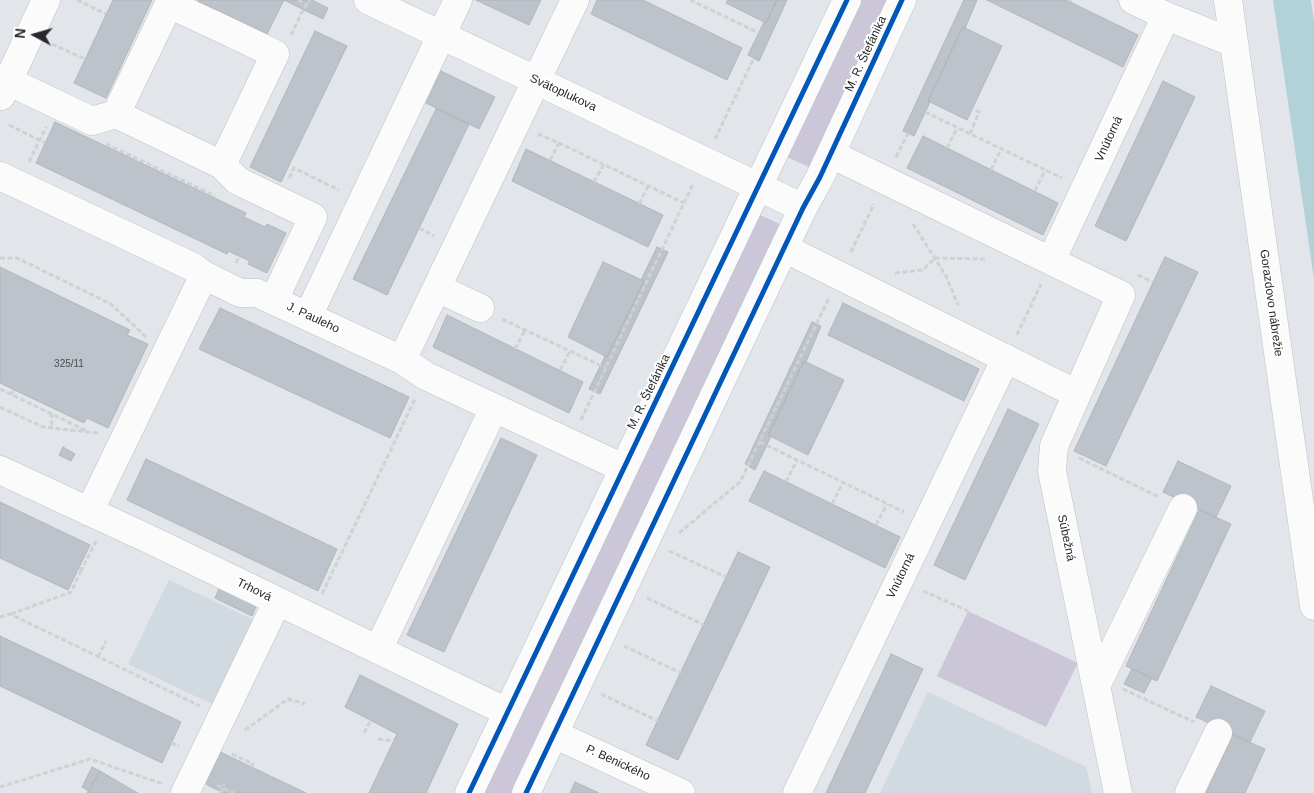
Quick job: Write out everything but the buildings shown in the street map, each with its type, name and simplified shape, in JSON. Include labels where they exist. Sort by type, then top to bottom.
[{"type":"street","points":[[46,0],[4,89],[57,104],[92,121],[116,114],[228,171],[238,181],[313,217],[274,300]]},
{"type":"street","name":"Svätoplukova","points":[[368,0],[758,186]]},
{"type":"street","points":[[308,316],[458,0]]},
{"type":"street","points":[[402,360],[576,0]]},
{"type":"street","name":"M. R. Štefánika","points":[[469,793],[847,0]]},
{"type":"street","name":"M. R. Štefánika","points":[[526,793],[803,208],[831,154],[902,0]]},
{"type":"street","points":[[1133,0],[1166,16],[1234,43]]},
{"type":"street","name":"Gorazdovo nábrežie","points":[[1228,0],[1314,606]]},
{"type":"street","points":[[116,114],[169,4],[275,54],[228,171]]},
{"type":"street","name":"Vnútorná","points":[[1052,261],[1166,16]]},
{"type":"street","points":[[831,154],[1052,261]]},
{"type":"street","name":"J. Pauleho","points":[[9,181],[193,267],[204,275],[240,293],[257,293],[274,300],[402,360],[426,376],[624,468]]},
{"type":"street","points":[[758,186],[803,208]]},
{"type":"street","points":[[784,248],[1078,394]]},
{"type":"street","name":"Súbežná","points":[[1052,261],[1121,294],[1054,446],[1052,472],[1098,682],[1118,793]]},
{"type":"street","points":[[89,512],[204,275]]},
{"type":"street","points":[[437,288],[480,308]]},
{"type":"street","name":"Vnútorná","points":[[797,793],[1006,358]]},
{"type":"street","points":[[378,650],[494,408]]},
{"type":"street","name":"Trhová","points":[[0,470],[507,712]]},
{"type":"street","points":[[1098,682],[1182,508]]},
{"type":"street","points":[[175,789],[209,743],[232,724],[277,602]]},
{"type":"street","points":[[1189,793],[1218,733]]},
{"type":"street","name":"P. Benického","points":[[554,734],[681,793]]},
{"type":"path","points":[[77,0],[106,14]]},
{"type":"path","points":[[298,0],[308,5]]},
{"type":"path","points":[[304,10],[310,0]]},
{"type":"path","points":[[690,0],[759,33]]},
{"type":"path","points":[[49,43],[85,59]]},
{"type":"path","points":[[714,141],[754,58]]},
{"type":"path","points":[[9,181],[40,140],[57,104]]},
{"type":"path","points":[[970,134],[979,112],[972,109]]},
{"type":"path","points":[[925,112],[1085,189]]},
{"type":"path","points":[[9,125],[46,143]]},
{"type":"path","points":[[516,126],[560,143],[684,203]]},
{"type":"path","points":[[947,148],[957,128]]},
{"type":"path","points":[[677,535],[740,482],[908,133]]},
{"type":"path","points":[[102,142],[222,200],[228,171]]},
{"type":"path","points":[[550,160],[560,143]]},
{"type":"path","points":[[991,170],[1001,149]]},
{"type":"path","points":[[594,182],[604,164]]},
{"type":"path","points":[[1035,191],[1046,170]]},
{"type":"path","points":[[570,443],[694,183]]},
{"type":"path","points":[[639,204],[648,186]]},
{"type":"path","points":[[910,219],[946,276],[971,341]]},
{"type":"path","points":[[0,258],[17,258],[111,304],[165,356]]},
{"type":"path","points":[[868,290],[890,274],[923,270],[935,258],[990,259]]},
{"type":"path","points":[[1006,358],[1052,261]]},
{"type":"path","points":[[480,308],[606,368]]},
{"type":"path","points":[[515,348],[525,330]]},
{"type":"path","points":[[560,370],[570,351]]},
{"type":"path","points":[[311,618],[330,571],[426,376]]},
{"type":"path","points":[[0,389],[90,432]]},
{"type":"path","points":[[11,394],[14,389]]},
{"type":"path","points":[[0,407],[43,428],[126,436]]},
{"type":"path","points":[[51,414],[52,428]]},
{"type":"path","points":[[400,418],[404,420]]},
{"type":"path","points":[[760,442],[927,523]]},
{"type":"path","points":[[1054,446],[1182,508]]},
{"type":"path","points":[[786,482],[797,460]]},
{"type":"path","points":[[832,504],[843,482]]},
{"type":"path","points":[[876,525],[887,504]]},
{"type":"path","points":[[669,551],[726,577]]},
{"type":"path","points":[[0,618],[71,592],[82,569]]},
{"type":"path","points":[[899,580],[968,611]]},
{"type":"path","points":[[647,598],[704,625]]},
{"type":"path","points":[[10,614],[232,724],[288,699],[305,704]]},
{"type":"path","points":[[98,657],[106,641]]},
{"type":"path","points":[[624,646],[681,673]]},
{"type":"path","points":[[1098,682],[1218,733]]},
{"type":"path","points":[[601,694],[658,721]]},
{"type":"path","points":[[364,733],[371,720]]},
{"type":"path","points":[[378,739],[394,741]]},
{"type":"path","points":[[209,743],[253,764],[252,767]]},
{"type":"path","points":[[0,787],[90,759],[175,789]]},
{"type":"path","points":[[209,781],[224,786],[234,793]]},
{"type":"path","points":[[220,793],[224,786]]},
{"type":"shaded area","points":[[860,0],[891,0],[811,168],[785,156]]},
{"type":"shaded area","points":[[758,214],[784,226],[513,793],[483,793]]},
{"type":"shaded area","points":[[169,580],[256,621],[216,706],[128,664]]},
{"type":"shaded area","points":[[968,611],[1078,663],[1046,727],[937,676]]},
{"type":"shaded area","points":[[928,692],[1086,767],[1092,793],[880,793]]},
{"type":"water","points":[[1273,0],[1311,0],[1314,21],[1314,279]]},
{"type":"cycle path","points":[[469,793],[847,0]]},
{"type":"cycle path","points":[[526,793],[803,208],[820,177],[902,0]]}]
